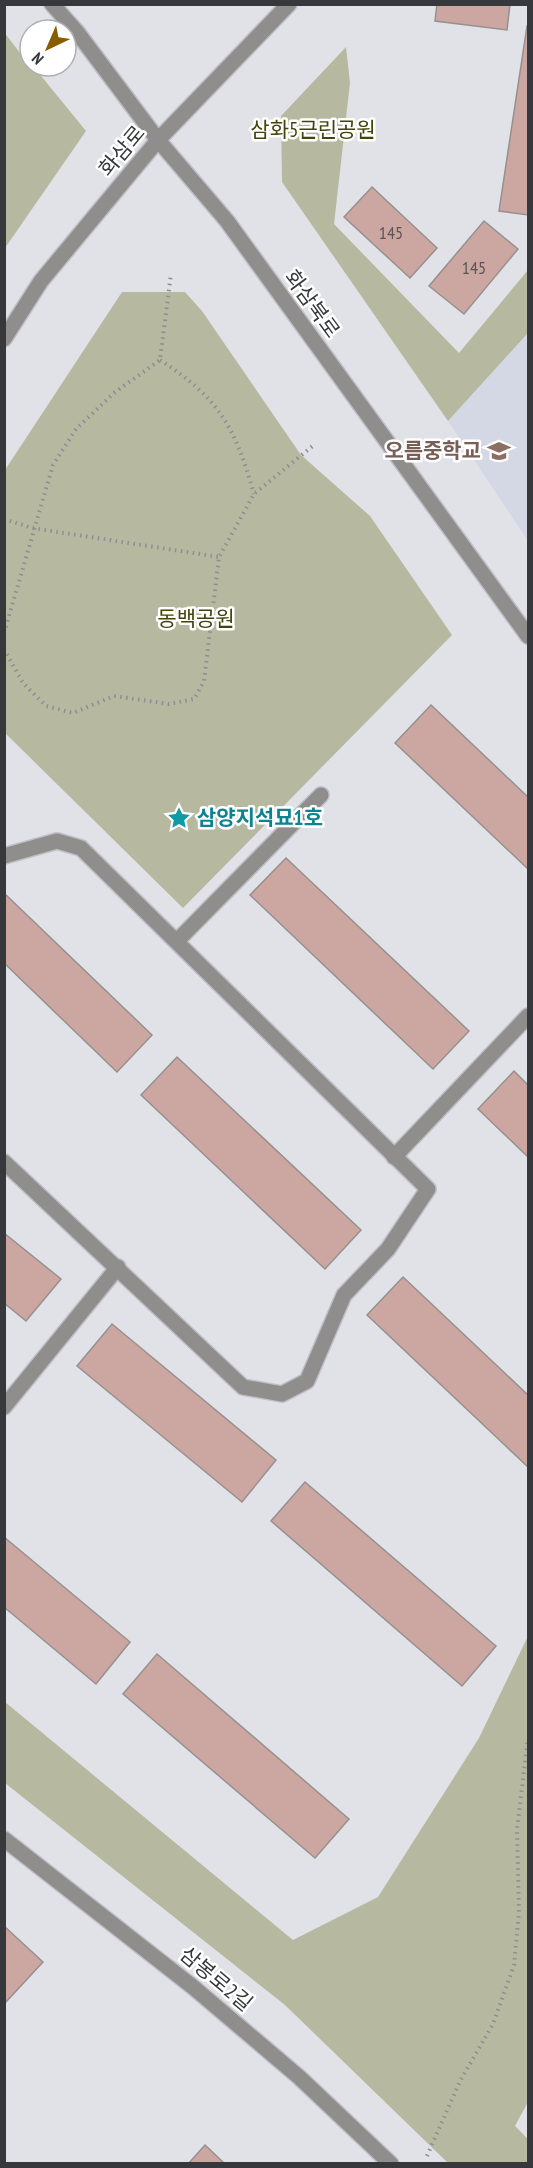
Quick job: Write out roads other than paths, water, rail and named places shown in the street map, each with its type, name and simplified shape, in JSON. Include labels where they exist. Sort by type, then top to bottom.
[{"type":"street","name":"화삼북로","points":[[52,4],[77,32],[158,141],[227,221],[528,636]]},
{"type":"street","name":"화삼로","points":[[4,339],[41,280],[158,141],[289,4]]},
{"type":"street","points":[[177,941],[321,795]]},
{"type":"street","points":[[4,856],[57,842],[81,848],[428,1189],[388,1249],[344,1295],[307,1381],[282,1394],[243,1387],[4,1162]]},
{"type":"street","points":[[394,1157],[528,1016]]},
{"type":"street","points":[[4,1407],[118,1267]]},
{"type":"street","name":"삼봉로2길","points":[[4,1839],[193,1987],[299,2077],[390,2163]]},
{"type":"place","name":"오름중학교","points":[[499,451]]},
{"type":"place","name":"삼양지석묘1호","points":[[179,818]]},
{"type":"park label","name":"삼화5근린공원","points":[[313,130]]},
{"type":"park label","name":"동백공원","points":[[196,619]]}]
